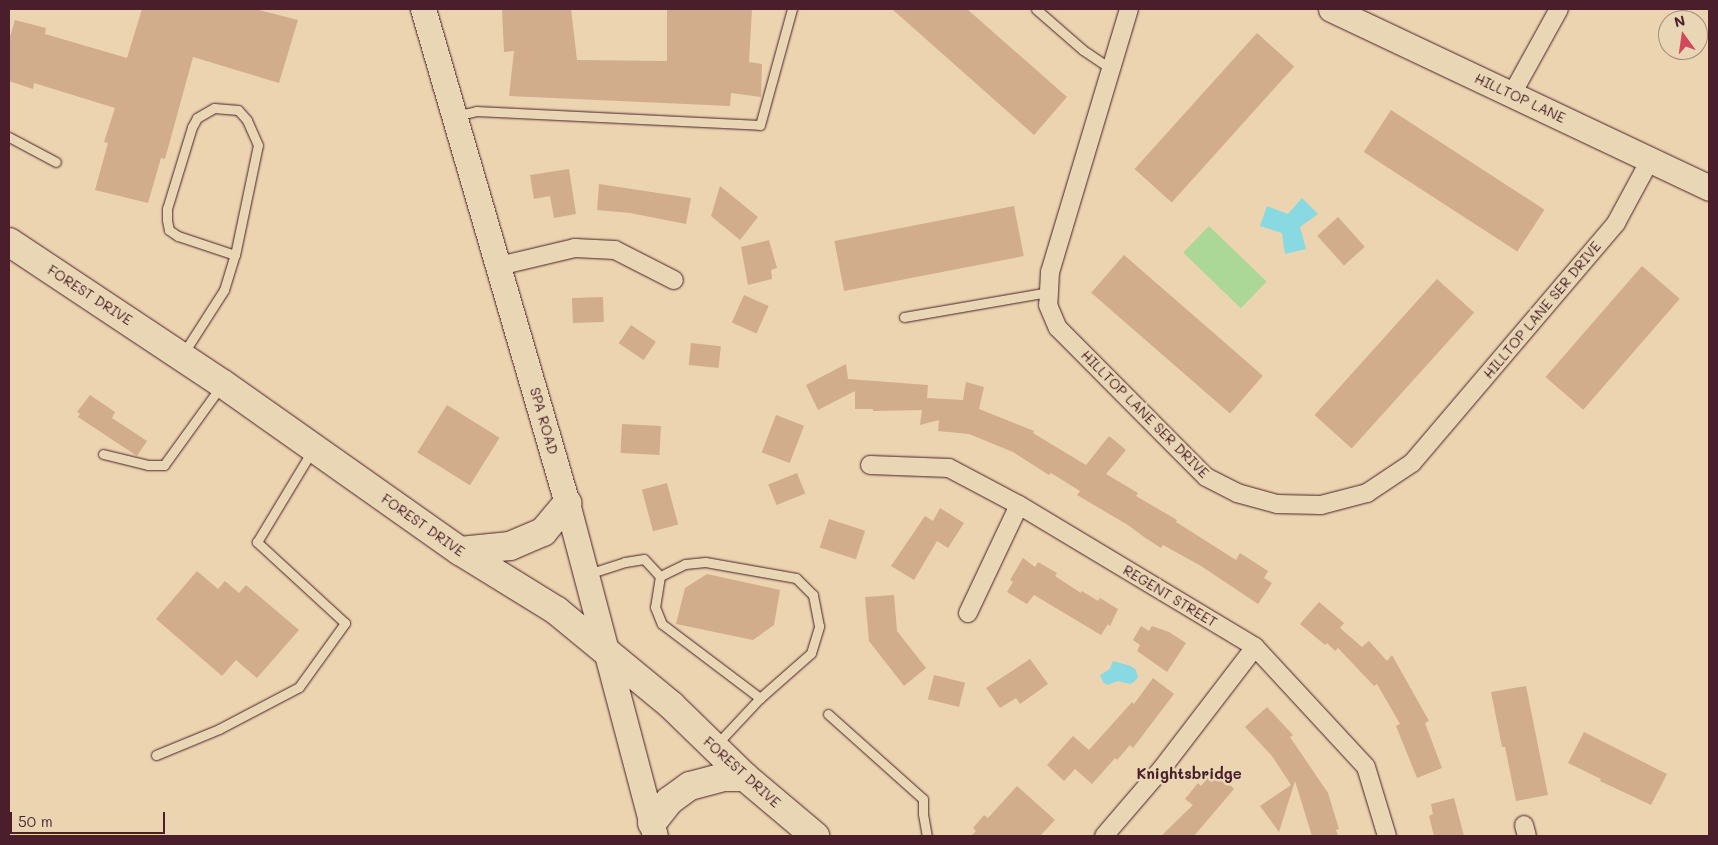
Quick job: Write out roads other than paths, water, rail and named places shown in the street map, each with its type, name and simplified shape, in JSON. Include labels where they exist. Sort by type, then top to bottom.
[{"type":"main road","name":"SPA ROAD","points":[[423,9],[587,574],[605,649],[654,830]]},
{"type":"main road","name":"HILLTOP LANE","points":[[1331,9],[1709,188]]},
{"type":"main road","name":"FOREST DRIVE","points":[[9,242],[223,384],[460,551],[557,611],[671,705],[745,777],[815,836]]},
{"type":"main road","points":[[460,551],[510,546],[543,532],[567,503]]},
{"type":"main road","points":[[654,830],[669,801],[690,786],[724,777],[745,777]]},
{"type":"street","name":"HILLTOP LANE SER DRIVE","points":[[1129,9],[1050,272],[1048,305],[1058,328],[1206,477],[1237,493],[1277,504],[1321,505],[1368,493],[1412,463],[1616,223],[1650,160]]},
{"type":"street","points":[[1512,94],[1559,9]]},
{"type":"street","points":[[499,266],[575,248],[615,250],[674,280]]},
{"type":"street","name":"REGENT STREET","points":[[870,466],[949,468],[1019,505],[1255,647],[1366,768],[1387,836]]},
{"type":"street","points":[[968,613],[1019,505]]},
{"type":"street","points":[[1104,836],[1160,770],[1255,647]]},
{"type":"lane","points":[[455,116],[476,111],[760,125],[792,9]]},
{"type":"lane","points":[[1036,9],[1083,50],[1111,70]]},
{"type":"lane","points":[[182,356],[224,290],[235,255],[258,145],[247,120],[238,110],[214,108],[197,118],[192,127],[167,209],[167,220],[169,230],[178,236],[235,255]]},
{"type":"lane","points":[[9,137],[56,162]]},
{"type":"lane","points":[[904,317],[1048,292]]},
{"type":"lane","points":[[103,454],[148,466],[164,465],[223,384]]},
{"type":"lane","points":[[156,755],[219,729],[299,687],[345,623],[256,542],[314,448]]},
{"type":"lane","points":[[587,574],[625,562],[644,559],[660,576]]},
{"type":"lane","points":[[660,576],[685,564],[705,562],[796,578],[814,595],[819,626],[811,653],[760,698],[714,747]]},
{"type":"lane","points":[[660,576],[655,607],[662,624],[760,698]]},
{"type":"lane","points":[[828,714],[923,799],[923,814],[927,836]]},
{"type":"water","points":[[1302,198],[1318,214],[1300,227],[1306,249],[1285,254],[1282,233],[1260,226],[1267,206],[1288,214]]},
{"type":"water","points":[[1113,661],[1131,666],[1136,670],[1138,677],[1134,682],[1130,684],[1118,681],[1107,685],[1103,682],[1100,675],[1110,669]]},
{"type":"district","name":"Knightsbridge","points":[[1189,774]]}]
